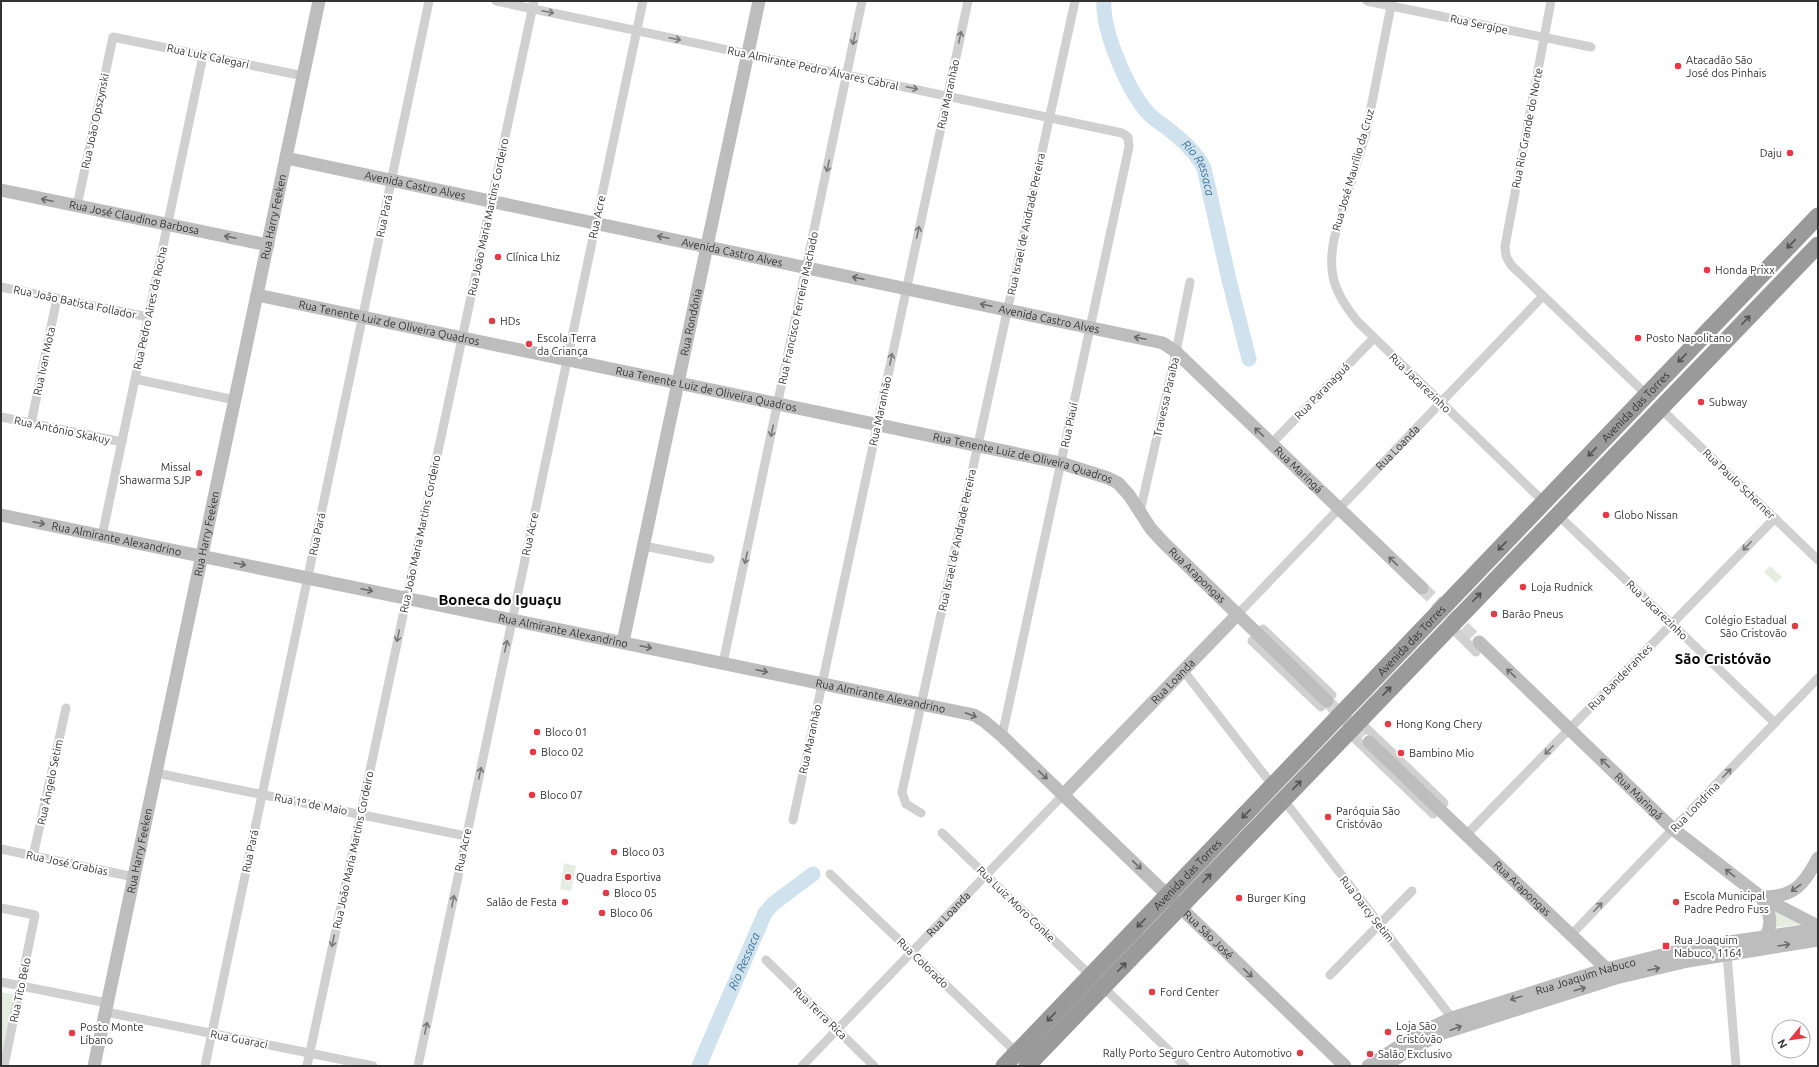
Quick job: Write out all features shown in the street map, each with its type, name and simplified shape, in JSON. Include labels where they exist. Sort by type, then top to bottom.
[{"type":"highway","name":"Avenida das Torres","points":[[1174,901],[1273,786],[1818,216]]},
{"type":"highway","name":"Avenida das Torres","points":[[1004,1066],[1026,1062],[1097,981],[1174,901],[1283,799],[1818,245]]},
{"type":"main road","name":"Rua Harry Feeken","points":[[94,1066],[319,1]]},
{"type":"main road","name":"Rua Rondônia","points":[[623,642],[759,1]]},
{"type":"main road","name":"Avenida Castro Alves","points":[[286,158],[1157,341],[1176,352]]},
{"type":"main road","name":"Rua José Claudino Barbosa","points":[[1,190],[268,245]]},
{"type":"main road","name":"Rua Tenente Luiz de Oliveira Quadros","points":[[257,295],[1061,463],[1108,478],[1118,483],[1140,512]]},
{"type":"main road","name":"Rua Maringá","points":[[1176,352],[1422,588]]},
{"type":"main road","name":"Rua Arapongas","points":[[1140,512],[1164,543],[1326,701]]},
{"type":"main road","name":"Rua Almirante Alexandrino","points":[[1,515],[921,703],[974,715],[1002,736]]},
{"type":"main road","name":"Rua Loanda","points":[[1064,795],[1237,615]]},
{"type":"main road","name":"Rua Maringá","points":[[1478,647],[1569,729],[1673,829],[1761,897],[1818,926]]},
{"type":"main road","name":"Rua São José","points":[[1002,736],[1345,1066]]},
{"type":"main road","name":"Rua Arapongas","points":[[1369,742],[1611,973]]},
{"type":"main road","points":[[1761,897],[1781,896],[1795,889],[1808,875],[1818,858]]},
{"type":"main road","points":[[1751,951],[1760,945],[1767,936],[1771,923],[1771,917],[1767,906],[1761,897]]},
{"type":"main road","name":"Rua Joaquim Nabuco","points":[[1368,1066],[1421,1032],[1452,1018],[1611,973],[1694,947],[1818,929]]},
{"type":"main road","name":"Rua Joaquim Nabuco","points":[[1385,1066],[1409,1050],[1443,1033],[1611,973],[1659,967],[1727,954],[1818,940]]},
{"type":"street","name":"Rua Pará","points":[[205,1066],[430,1]]},
{"type":"street","name":"Rua Almirante Pedro Álvares Cabral","points":[[496,1],[533,5],[637,31],[1122,132],[1128,137]]},
{"type":"street","name":"Rua Acre","points":[[418,1066],[643,1]]},
{"type":"street","name":"Rua Francisco Ferreira Machado","points":[[723,663],[862,1]]},
{"type":"street","name":"Rua Maranhão","points":[[793,820],[968,1]]},
{"type":"street","name":"Rua Israel de Andrade Pereira","points":[[921,813],[906,804],[902,792],[1075,1]]},
{"type":"street","name":"Rua Sergipe","points":[[1367,1],[1392,4],[1591,47]]},
{"type":"street","name":"Rua Rio Grande do Norte","points":[[1544,296],[1511,265],[1506,256],[1505,246],[1552,1]]},
{"type":"street","name":"Rua José Maurílio da Cruz","points":[[1337,291],[1331,266],[1334,239],[1366,133],[1392,4]]},
{"type":"street","name":"Rua João Maria Martins Cordeiro","points":[[307,1066],[533,5]]},
{"type":"street","name":"Rua Luiz Calegari","points":[[113,37],[304,76]]},
{"type":"street","name":"Rua João Opszynski","points":[[77,206],[113,37]]},
{"type":"street","name":"Rua Pedro Aires da Rocha","points":[[102,536],[203,56]]},
{"type":"street","name":"Rua Piauí","points":[[1002,736],[1130,146],[1128,137]]},
{"type":"street","name":"Travessa Paraíba","points":[[1140,512],[1190,282]]},
{"type":"street","name":"Rua João Batista Follador","points":[[1,287],[148,317]]},
{"type":"street","name":"Rua Jacarezinho","points":[[1337,291],[1350,312],[1374,338],[1544,502]]},
{"type":"street","points":[[1544,296],[1647,395]]},
{"type":"street","name":"Rua Loanda","points":[[1237,615],[1544,296]]},
{"type":"street","name":"Rua Ivan Mota","points":[[31,424],[58,298]]},
{"type":"street","name":"Rua Paranaguá","points":[[1272,444],[1374,338]]},
{"type":"street","points":[[135,379],[235,400]]},
{"type":"street","name":"Rua Paulo Scherner","points":[[1660,408],[1818,560]]},
{"type":"street","name":"Rua Antônio Skakuy","points":[[1,417],[122,442]]},
{"type":"street","name":"Rua Jacarezinho","points":[[1557,514],[1775,723]]},
{"type":"street","name":"Rua Bandeirantes","points":[[1466,835],[1775,518]]},
{"type":"street","points":[[644,546],[710,560]]},
{"type":"street","points":[[1450,626],[1478,647]]},
{"type":"street","points":[[1183,670],[1273,786]]},
{"type":"street","name":"Rua Londrina","points":[[1571,935],[1818,678]]},
{"type":"street","name":"Rua Ângelo Setim","points":[[33,856],[66,708]]},
{"type":"street","points":[[1353,726],[1444,803],[1438,809]]},
{"type":"street","name":"Rua Arapongas","points":[[1353,726],[1433,814],[1438,809]]},
{"type":"street","name":"Rua 1º de Maio","points":[[156,773],[466,836]]},
{"type":"street","name":"Rua Loanda","points":[[802,1066],[1064,795]]},
{"type":"street","name":"Rua Darcy Setim","points":[[1283,799],[1452,1018]]},
{"type":"street","name":"Rua Luiz Moro Conke","points":[[942,833],[1185,1066]]},
{"type":"street","name":"Rua José Grabias","points":[[1,849],[134,878]]},
{"type":"street","name":"Rua Colorado","points":[[830,874],[1026,1062]]},
{"type":"street","points":[[1330,975],[1412,891]]},
{"type":"street","name":"Rua Tito Belo","points":[[1,908],[36,915],[4,1066]]},
{"type":"street","points":[[1727,954],[1736,1066]]},
{"type":"street","name":"Rua Terra Rica","points":[[766,960],[874,1066]]},
{"type":"street","name":"Rua Guaraci","points":[[1,982],[212,1034],[373,1066]]},
{"type":"shaded area","points":[[1770,566],[1782,577],[1776,583],[1764,572]]},
{"type":"shaded area","name":"Quadra Esportiva","points":[[564,863],[576,866],[571,891],[560,889]]},
{"type":"shaded area","points":[[1775,908],[1804,924],[1773,928]]},
{"type":"shaded area","points":[[1,992],[16,995],[1,1064]]},
{"type":"waterway","name":"Rio Ressaca","points":[[1104,1],[1107,29],[1112,45],[1118,61],[1134,93],[1150,115],[1173,132],[1188,146],[1197,156],[1204,168],[1229,280],[1249,359]]},
{"type":"waterway","name":"Rio Ressaca","points":[[699,1066],[765,913],[774,903],[813,874]]},
{"type":"tunnel","points":[[1422,588],[1479,642]]},
{"type":"tunnel","points":[[1327,701],[1369,742]]},
{"type":"place","name":"Atacadão São José dos Pinhais","points":[[1678,66]]},
{"type":"place","name":"Daju","points":[[1790,153]]},
{"type":"place","name":"Clínica Lhiz","points":[[498,257]]},
{"type":"place","name":"Honda Prixx","points":[[1707,270]]},
{"type":"place","name":"HDs","points":[[492,321]]},
{"type":"place","name":"Posto Napolitano","points":[[1638,338]]},
{"type":"place","name":"Escola Terra da Criança","points":[[529,344]]},
{"type":"place","name":"Subway","points":[[1701,402]]},
{"type":"place","name":"Missal Shawarma SJP","points":[[199,473]]},
{"type":"place","name":"Globo Nissan","points":[[1606,515]]},
{"type":"place","name":"Loja Rudnick","points":[[1523,587]]},
{"type":"place","name":"Barão Pneus","points":[[1494,614]]},
{"type":"place","name":"Colégio Estadual São Cristovão","points":[[1795,626]]},
{"type":"place","name":"Hong Kong Chery","points":[[1388,724]]},
{"type":"place","name":"Bloco 01","points":[[537,732]]},
{"type":"place","name":"Bloco 02","points":[[533,752]]},
{"type":"place","name":"Bambino Mio","points":[[1401,753]]},
{"type":"place","name":"Bloco 07","points":[[532,795]]},
{"type":"place","name":"Paróquia São Cristóvão","points":[[1328,817]]},
{"type":"place","name":"Bloco 03","points":[[614,852]]},
{"type":"place","name":"Quadra Esportiva","points":[[568,877]]},
{"type":"place","name":"Bloco 05","points":[[606,893]]},
{"type":"place","name":"Burger King","points":[[1239,898]]},
{"type":"place","name":"Salão de Festa","points":[[565,902]]},
{"type":"place","name":"Escola Municipal Padre Pedro Fuss","points":[[1676,902]]},
{"type":"place","name":"Bloco 06","points":[[602,913]]},
{"type":"place","name":"Rua Joaquim Nabuco, 1164","points":[[1666,946]]},
{"type":"place","name":"Ford Center","points":[[1152,992]]},
{"type":"place","name":"Loja São Cristóvão","points":[[1388,1032]]},
{"type":"place","name":"Posto Monte Líbano","points":[[72,1033]]},
{"type":"place","name":"Rally Porto Seguro Centro Automotivo","points":[[1300,1053]]},
{"type":"place","name":"Salão Exclusivo","points":[[1370,1054]]},
{"type":"district","name":"Boneca do Iguaçu","points":[[500,600]]},
{"type":"district","name":"São Cristóvão","points":[[1723,659]]}]
